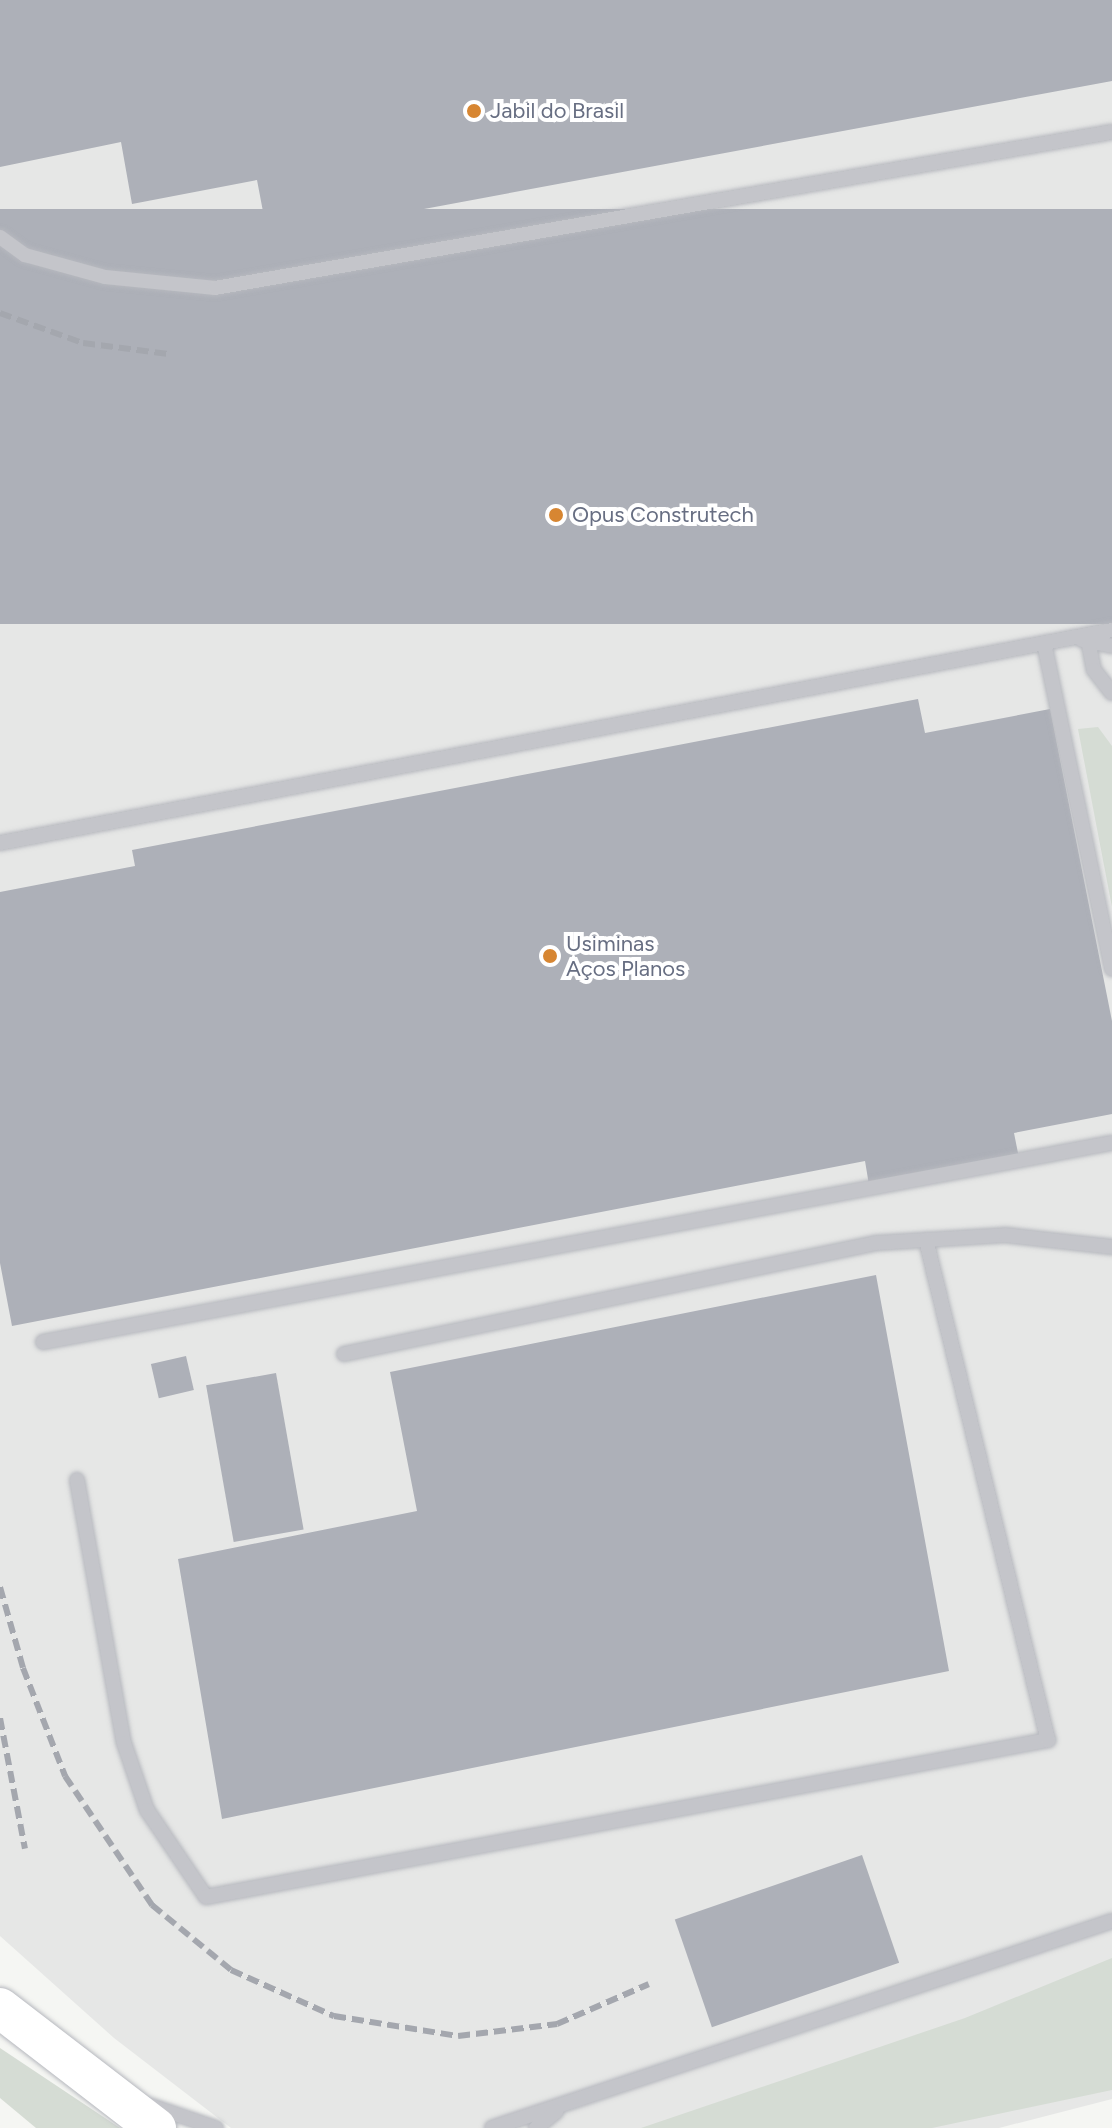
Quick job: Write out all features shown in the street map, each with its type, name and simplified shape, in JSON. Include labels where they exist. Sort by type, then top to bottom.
[{"type":"main road","points":[[0,2008],[98,2087],[156,2128]]},
{"type":"lane","points":[[0,237],[25,255],[105,277],[215,288],[1112,132]]},
{"type":"lane","points":[[0,843],[1112,630]]},
{"type":"lane","points":[[1074,636],[1089,645],[1112,646]]},
{"type":"lane","points":[[1044,643],[1112,969]]},
{"type":"lane","points":[[1089,645],[1094,670],[1112,693]]},
{"type":"lane","points":[[43,1342],[1112,1143]]},
{"type":"lane","points":[[344,1354],[876,1243],[1005,1235],[1112,1247]]},
{"type":"lane","points":[[77,1480],[124,1743],[147,1810],[206,1897],[1048,1740],[926,1240]]},
{"type":"lane","points":[[492,2128],[1112,1921]]},
{"type":"lane","points":[[98,2087],[216,2128]]},
{"type":"lane","points":[[536,2128],[562,2106]]},
{"type":"shaded area","points":[[0,0],[1112,0],[1112,2099],[999,2128],[231,2128],[114,2038],[0,1936]]},
{"type":"shaded area","points":[[1098,727],[1112,746],[1112,907],[1078,729]]},
{"type":"shaded area","points":[[1112,1958],[1112,2090],[932,2128],[641,2128],[965,2018]]},
{"type":"shaded area","points":[[0,2048],[120,2128],[36,2128],[0,2098]]},
{"type":"building","name":"Jabil do Brasil","points":[[0,0],[1112,0],[1112,81],[268,238],[257,180],[132,204],[121,142],[0,167]]},
{"type":"building","name":"Opus Construtech","points":[[0,209],[1112,209],[1112,624],[0,624]]},
{"type":"building","name":"Usiminas Aços Planos","points":[[918,699],[925,733],[1050,709],[1112,1021],[1112,1114],[1014,1133],[1019,1158],[869,1185],[865,1161],[12,1326],[0,1263],[0,892],[135,866],[132,850]]},
{"type":"building","points":[[876,1275],[949,1671],[222,1819],[178,1559],[417,1511],[390,1372]]},
{"type":"building","points":[[186,1356],[194,1390],[159,1398],[151,1364]]},
{"type":"building","points":[[276,1373],[304,1530],[234,1542],[206,1385]]},
{"type":"building","points":[[862,1855],[899,1963],[712,2027],[675,1919]]},
{"type":"railway","points":[[0,313],[83,343],[168,354]]},
{"type":"railway","points":[[0,1587],[23,1668],[65,1776],[152,1905],[231,1970],[334,2016],[458,2036],[557,2024],[649,1984]]},
{"type":"railway","points":[[0,1718],[25,1849]]},
{"type":"place","name":"Jabil do Brasil","points":[[474,111]]},
{"type":"place","name":"Opus Construtech","points":[[556,515]]},
{"type":"place","name":"Usiminas Aços Planos","points":[[550,956]]}]
